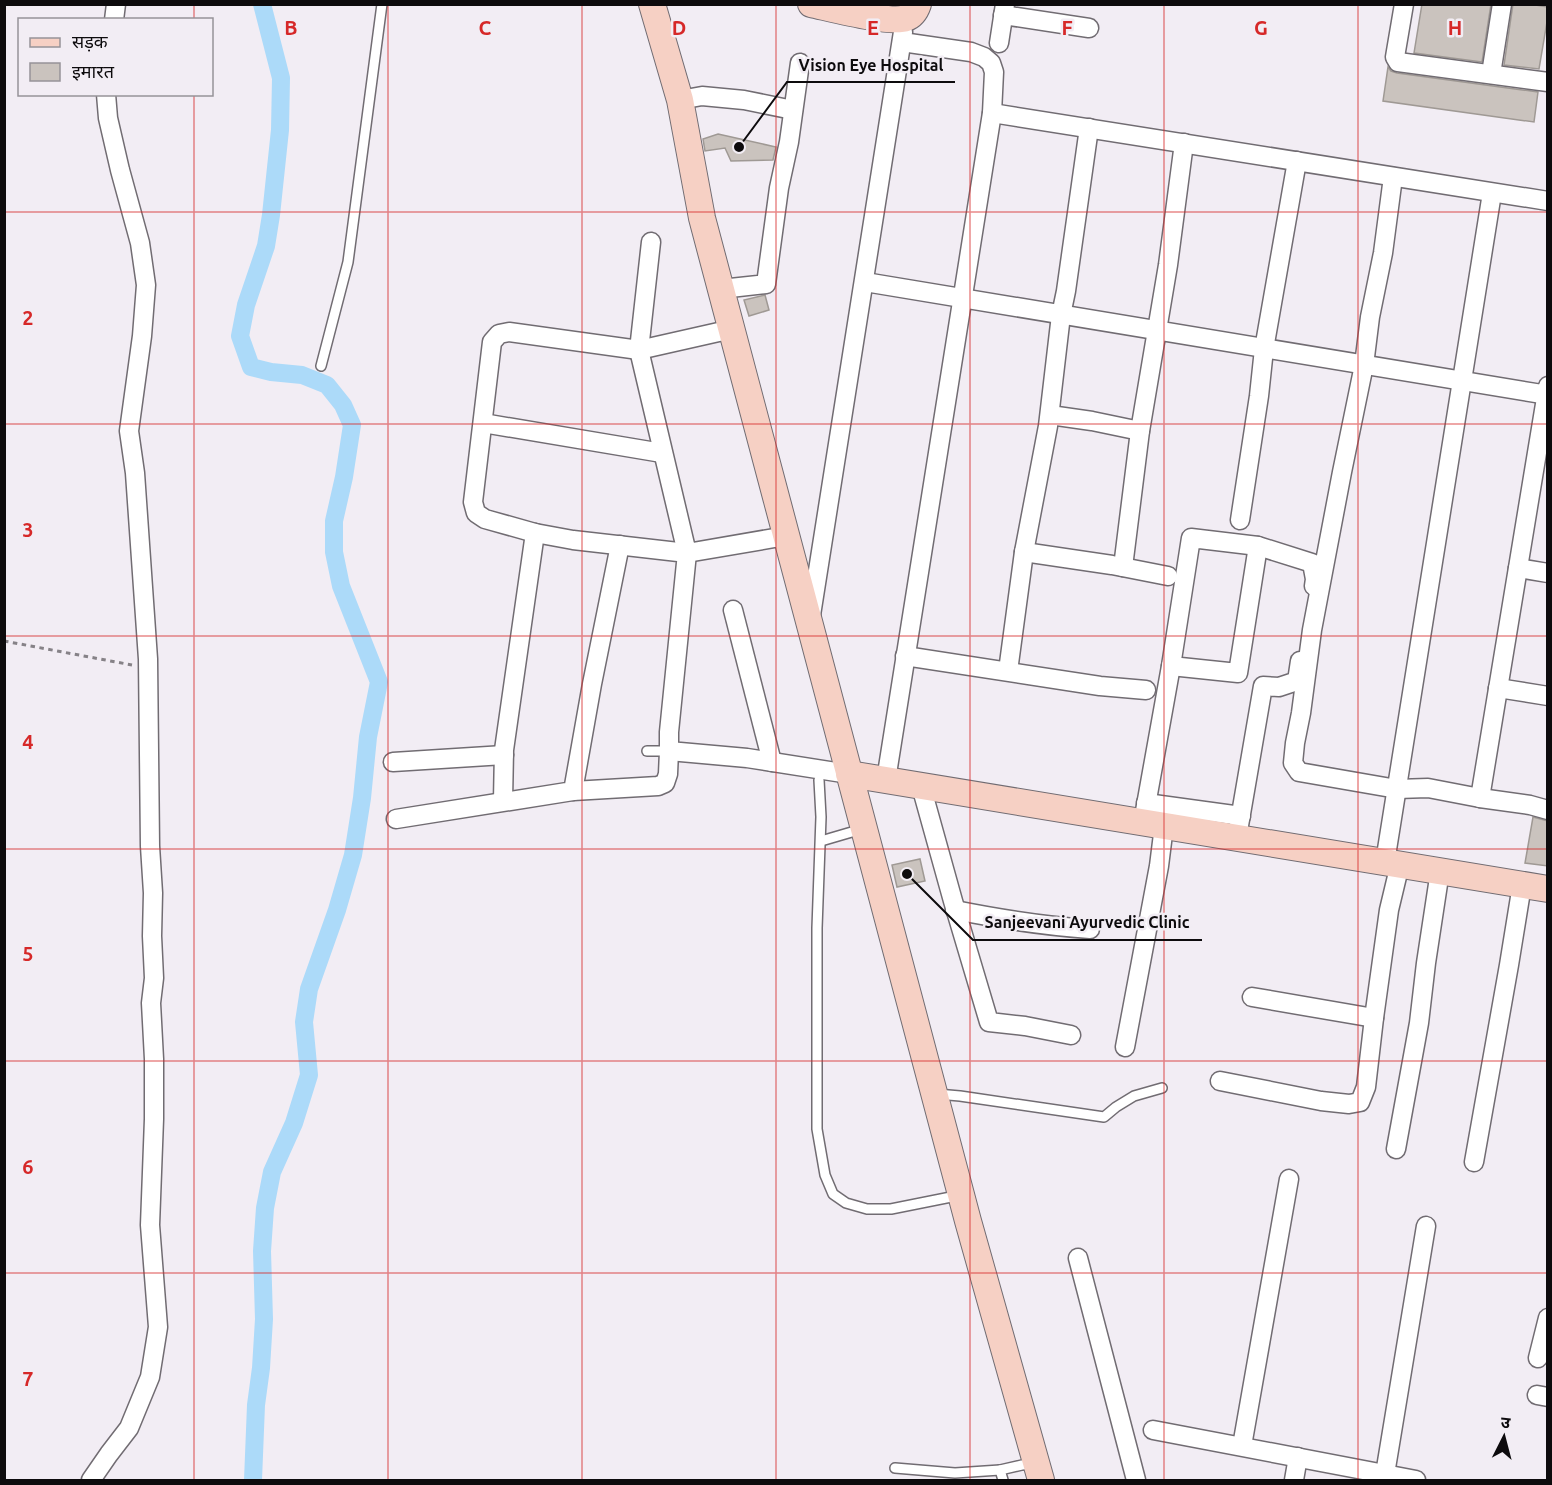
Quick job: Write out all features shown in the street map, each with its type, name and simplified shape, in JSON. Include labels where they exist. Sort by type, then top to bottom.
[{"type":"street","points":[[652,4],[681,100],[702,218],[809,624],[934,1094],[1039,1472]]},
{"type":"street","points":[[1404,4],[1395,57],[1398,62],[1548,82]]},
{"type":"street","points":[[1491,74],[1502,4]]},
{"type":"street","points":[[824,6],[887,20],[908,22],[984,57],[991,63],[994,72],[992,113],[886,780]]},
{"type":"street","points":[[999,43],[1004,10],[1089,28]]},
{"type":"street","points":[[809,624],[908,22]]},
{"type":"street","points":[[721,289],[766,284],[800,63]]},
{"type":"street","points":[[91,1480],[129,1428],[150,1377],[158,1327],[150,1225],[154,1119],[151,1003],[154,978],[148,668],[135,472],[129,430],[146,285],[140,243],[120,170],[108,117],[106,96]]},
{"type":"street","points":[[681,100],[702,96],[744,100],[793,110]]},
{"type":"street","points":[[992,113],[1548,201]]},
{"type":"street","points":[[1008,671],[1024,552],[1050,415],[1060,315],[1066,291],[1089,128]]},
{"type":"street","points":[[1123,567],[1140,431],[1184,143]]},
{"type":"street","points":[[1240,520],[1264,348],[1297,161]]},
{"type":"street","points":[[1393,177],[1364,365],[1312,630],[1293,763],[1299,772],[1397,789],[1428,788],[1548,810]]},
{"type":"street","points":[[1220,1081],[1321,1101],[1349,1104],[1360,1102],[1366,1087],[1389,910],[1397,789],[1492,193]]},
{"type":"street","points":[[396,819],[573,791],[658,786],[665,783],[668,774],[669,732],[687,553],[639,350],[651,242]]},
{"type":"street","points":[[865,282],[1462,381],[1547,392],[1540,481],[1518,567],[1480,798]]},
{"type":"street","points":[[732,330],[639,350],[509,332],[499,334],[492,342],[473,502],[476,513],[485,519],[535,533],[573,540],[687,553],[786,536]]},
{"type":"street","points":[[1050,415],[1140,431]]},
{"type":"street","points":[[483,423],[662,453]]},
{"type":"street","points":[[503,801],[504,755],[535,533]]},
{"type":"street","points":[[1125,1047],[1159,866],[1150,812],[1171,666],[1191,538],[1258,546],[1312,562],[1315,579],[1297,681],[1279,687],[1263,686],[1238,673],[1171,666]]},
{"type":"street","points":[[573,791],[620,545]]},
{"type":"street","points":[[1238,673],[1258,546]]},
{"type":"street","points":[[1024,552],[1168,576]]},
{"type":"street","points":[[1518,567],[1548,573]]},
{"type":"street","points":[[733,610],[772,762]]},
{"type":"street","points":[[905,656],[1100,686],[1146,690]]},
{"type":"street","points":[[1240,822],[1263,686]]},
{"type":"street","points":[[1498,688],[1548,696]]},
{"type":"street","points":[[669,751],[747,758],[921,786],[1240,822],[1393,863],[1548,889]]},
{"type":"street","points":[[393,762],[504,755]]},
{"type":"street","points":[[921,786],[989,1022],[1026,1026],[1071,1035]]},
{"type":"street","points":[[1396,1149],[1419,1023],[1440,871]]},
{"type":"street","points":[[1474,1162],[1522,885]]},
{"type":"street","points":[[955,910],[996,919],[1090,929]]},
{"type":"street","points":[[1252,997],[1374,1018]]},
{"type":"street","points":[[1242,1446],[1289,1179]]},
{"type":"street","points":[[1385,1474],[1426,1226]]},
{"type":"street","points":[[1078,1258],[1136,1480]]},
{"type":"street","points":[[1538,1358],[1548,1318]]},
{"type":"street","points":[[1153,1430],[1416,1480]]},
{"type":"street","points":[[1294,1480],[1298,1457]]},
{"type":"lane","points":[[321,366],[348,262],[382,4]]},
{"type":"lane","points":[[647,751],[669,751]]},
{"type":"lane","points":[[819,780],[821,841],[817,928],[817,1129],[825,1175],[833,1194],[846,1203],[867,1209],[891,1209],[962,1195]]},
{"type":"lane","points":[[821,841],[864,829]]},
{"type":"lane","points":[[934,1094],[1104,1117],[1134,1096],[1162,1088]]},
{"type":"lane","points":[[895,1468],[955,1473],[1000,1470],[1023,1464],[1039,1472]]},
{"type":"lane","points":[[1000,1470],[1003,1480]]},
{"type":"path","points":[[4,640],[148,668]]},
{"type":"building","points":[[1422,4],[1491,4],[1482,62],[1414,53]]},
{"type":"building","points":[[1513,4],[1548,7],[1539,69],[1504,65]]},
{"type":"building","points":[[1388,67],[1397,73],[1538,92],[1534,122],[1383,101]]},
{"type":"building","points":[[718,134],[776,147],[773,160],[731,161],[725,148],[705,151],[703,139]]},
{"type":"building","points":[[765,295],[769,310],[749,316],[744,300]]},
{"type":"building","points":[[1533,817],[1548,821],[1548,866],[1525,863]]},
{"type":"building","points":[[920,859],[925,881],[897,887],[892,865]]},
{"type":"waterway","points":[[253,1480],[256,1405],[264,1319],[262,1251],[265,1208],[272,1172],[294,1123],[309,1075],[304,1022],[309,989],[337,910],[353,855],[368,737],[379,682],[341,586],[334,552],[334,521],[352,425],[343,405],[327,385],[302,375],[271,372],[251,367],[240,336],[246,305],[266,246],[280,130],[281,78],[262,4]]},
{"type":"place","name":"Vision Eye Hospital","points":[[739,147]]},
{"type":"place","name":"Sanjeevani Ayurvedic Clinic","points":[[907,874]]}]
